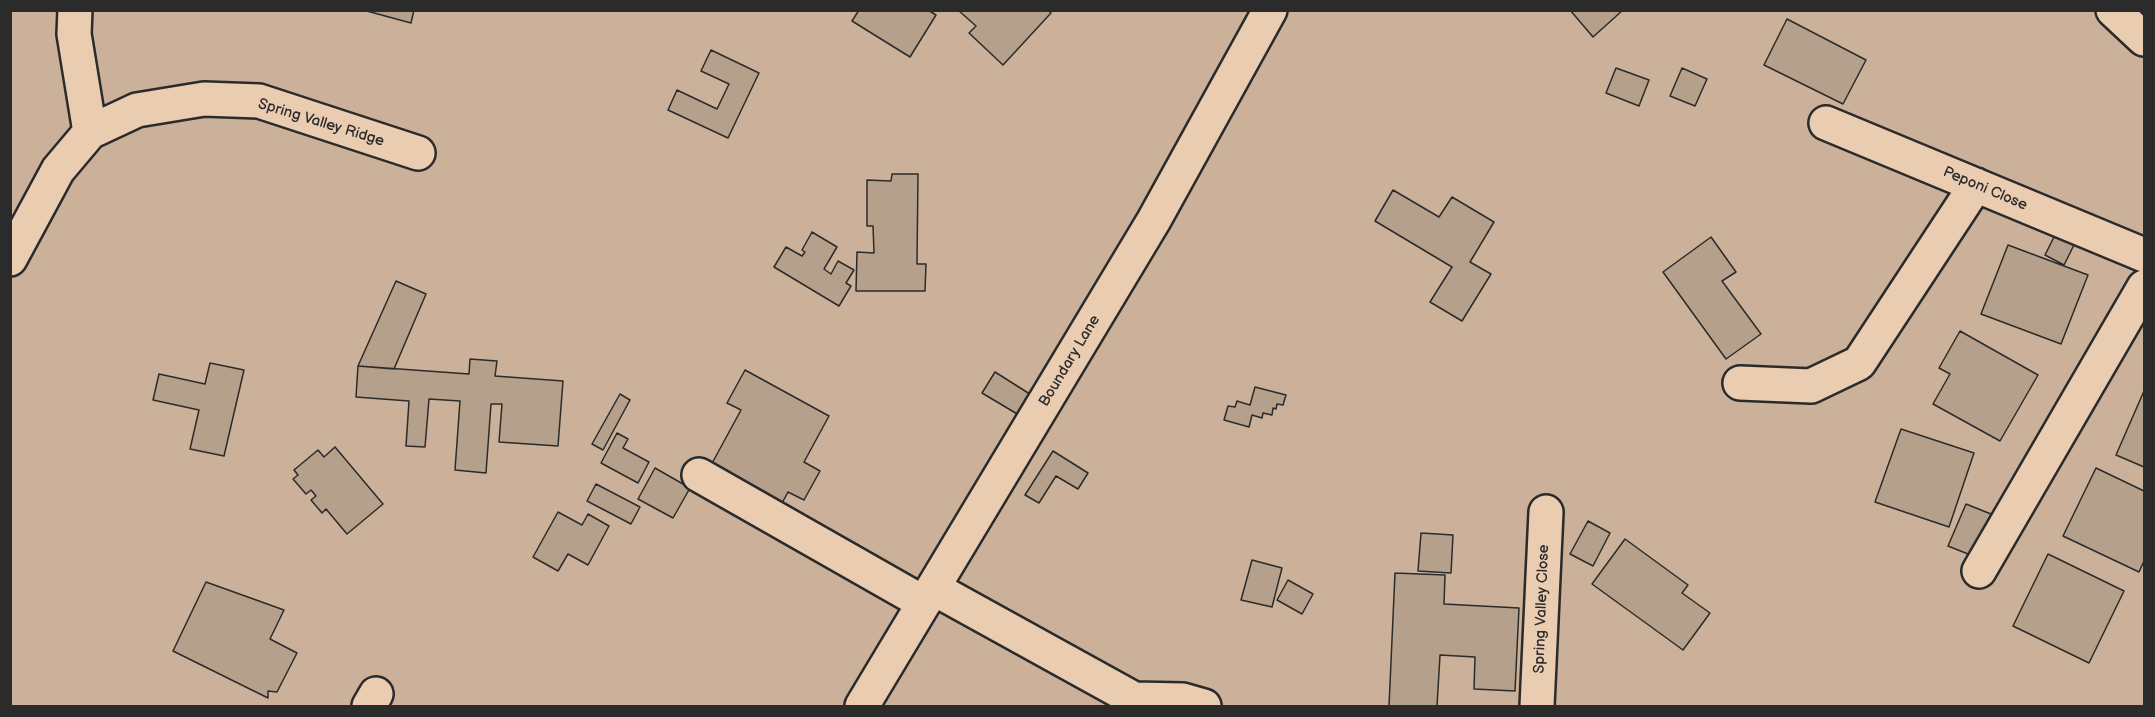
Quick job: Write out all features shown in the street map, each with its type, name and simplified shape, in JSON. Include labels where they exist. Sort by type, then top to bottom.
[{"type":"street","points":[[75,10],[74,34],[90,132]]},
{"type":"street","name":"Boundary Lane","points":[[862,706],[1154,220],[1270,10]]},
{"type":"street","points":[[2113,10],[2145,39]]},
{"type":"street","name":"Spring Valley Ridge","points":[[10,259],[58,170],[90,132],[137,110],[204,99],[259,101],[418,153]]},
{"type":"street","name":"Peponi Close","points":[[1826,123],[2145,255]]},
{"type":"street","points":[[1740,383],[1811,386],[1859,363],[1976,185]]},
{"type":"street","points":[[1980,571],[2145,287]]},
{"type":"street","points":[[699,475],[928,596],[1123,694],[1134,699],[1183,700],[1204,706]]},
{"type":"street","name":"Spring Valley Close","points":[[1537,706],[1546,512]]},
{"type":"shaded area","points":[[10,11],[2144,11],[2144,706],[11,706]]},
{"type":"building","points":[[363,10],[414,10],[411,23]]},
{"type":"building","points":[[859,10],[928,10],[936,15],[910,57],[852,21]]},
{"type":"building","points":[[958,10],[1048,10],[1051,13],[1003,65],[969,33],[976,26]]},
{"type":"building","points":[[1570,10],[1623,10],[1593,37]]},
{"type":"building","points":[[1787,19],[1866,60],[1843,104],[1764,65]]},
{"type":"building","points":[[711,50],[759,73],[728,138],[668,110],[677,90],[717,109],[729,84],[701,71]]},
{"type":"building","points":[[1616,68],[1649,80],[1639,106],[1606,93]]},
{"type":"building","points":[[1682,68],[1707,79],[1695,106],[1670,96]]},
{"type":"building","points":[[892,174],[918,174],[917,264],[926,264],[925,291],[856,291],[857,252],[874,253],[873,226],[867,226],[867,180],[891,181]]},
{"type":"building","points":[[1393,190],[1439,217],[1452,197],[1494,222],[1470,262],[1491,274],[1462,321],[1430,302],[1452,267],[1375,221]]},
{"type":"building","points":[[2058,229],[2077,239],[2064,265],[2045,255]]},
{"type":"building","points":[[812,232],[837,247],[824,269],[831,274],[838,261],[854,270],[846,283],[851,286],[839,306],[774,267],[786,247],[802,256],[805,252],[802,250]]},
{"type":"building","points":[[1711,237],[1736,272],[1722,281],[1761,334],[1726,359],[1663,272]]},
{"type":"building","points":[[2008,245],[2088,275],[2061,344],[1981,314]]},
{"type":"building","points":[[396,281],[426,294],[394,369],[358,366]]},
{"type":"building","points":[[1960,331],[2038,375],[2000,441],[1933,404],[1950,374],[1939,368]]},
{"type":"building","points":[[470,359],[497,361],[495,376],[563,381],[558,446],[499,442],[502,404],[491,404],[486,473],[455,470],[460,401],[429,399],[425,447],[406,446],[409,401],[356,397],[358,366],[469,374]]},
{"type":"building","points":[[210,363],[244,370],[224,456],[190,449],[199,410],[153,400],[159,374],[205,384]]},
{"type":"building","points":[[745,370],[829,416],[804,462],[820,471],[804,500],[788,492],[781,505],[710,467],[741,410],[727,403]]},
{"type":"building","points":[[995,372],[1033,396],[1029,421],[982,393]]},
{"type":"building","points":[[1255,387],[1286,395],[1283,405],[1277,404],[1276,409],[1273,408],[1272,415],[1263,413],[1262,418],[1252,415],[1249,427],[1224,420],[1228,406],[1235,407],[1237,401],[1250,405]]},
{"type":"building","points":[[2144,391],[2144,467],[2116,455]]},
{"type":"building","points":[[620,394],[630,400],[603,450],[592,444]]},
{"type":"building","points":[[1901,429],[1974,453],[1949,527],[1875,502]]},
{"type":"building","points":[[617,433],[628,439],[623,448],[649,462],[638,483],[601,463]]},
{"type":"building","points":[[335,447],[383,504],[347,534],[326,509],[322,513],[311,500],[316,496],[311,490],[306,494],[293,479],[298,475],[294,470],[318,450],[324,457]]},
{"type":"building","points":[[1053,451],[1088,473],[1078,489],[1056,476],[1039,503],[1025,495]]},
{"type":"building","points":[[655,468],[690,488],[673,518],[638,499]]},
{"type":"building","points":[[2096,468],[2144,491],[2144,561],[2139,572],[2063,536]]},
{"type":"building","points":[[596,484],[640,507],[631,524],[587,501]]},
{"type":"building","points":[[1966,504],[1991,514],[1973,556],[1948,546]]},
{"type":"building","points":[[558,512],[582,525],[588,514],[609,526],[588,565],[568,554],[558,571],[533,557]]},
{"type":"building","points":[[1588,521],[1610,533],[1593,566],[1570,554]]},
{"type":"building","points":[[1421,533],[1453,535],[1451,573],[1418,571]]},
{"type":"building","points":[[1625,539],[1688,585],[1682,593],[1710,613],[1683,650],[1592,584]]},
{"type":"building","points":[[2048,554],[2124,591],[2089,663],[2013,626]]},
{"type":"building","points":[[1252,560],[1282,568],[1272,607],[1241,600]]},
{"type":"building","points":[[1395,573],[1445,575],[1444,604],[1519,608],[1515,691],[1474,689],[1475,657],[1440,655],[1437,706],[1389,706]]},
{"type":"building","points":[[1288,580],[1313,594],[1302,614],[1277,600]]},
{"type":"building","points":[[206,582],[284,610],[270,639],[297,653],[277,692],[268,691],[268,698],[173,651]]}]
